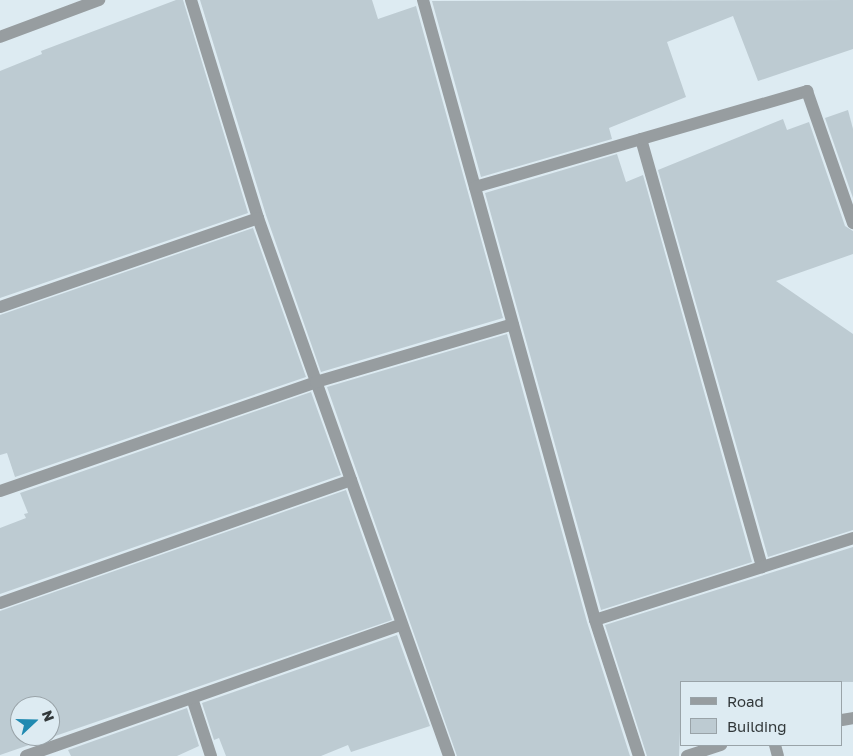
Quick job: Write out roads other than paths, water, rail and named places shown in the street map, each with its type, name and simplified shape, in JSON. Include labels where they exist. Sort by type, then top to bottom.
[{"type":"street","points":[[0,37],[99,0]]},
{"type":"street","points":[[191,0],[258,218],[449,756]]},
{"type":"street","points":[[423,0],[595,620],[639,756]]},
{"type":"street","points":[[475,187],[807,91],[853,223]]},
{"type":"street","points":[[641,139],[762,567]]},
{"type":"street","points":[[0,307],[258,218]]},
{"type":"street","points":[[0,491],[316,382],[513,324]]},
{"type":"street","points":[[0,604],[351,480]]},
{"type":"street","points":[[595,620],[853,538]]},
{"type":"street","points":[[26,756],[401,625]]},
{"type":"street","points":[[192,698],[211,756]]},
{"type":"street","points":[[687,756],[718,746]]}]
